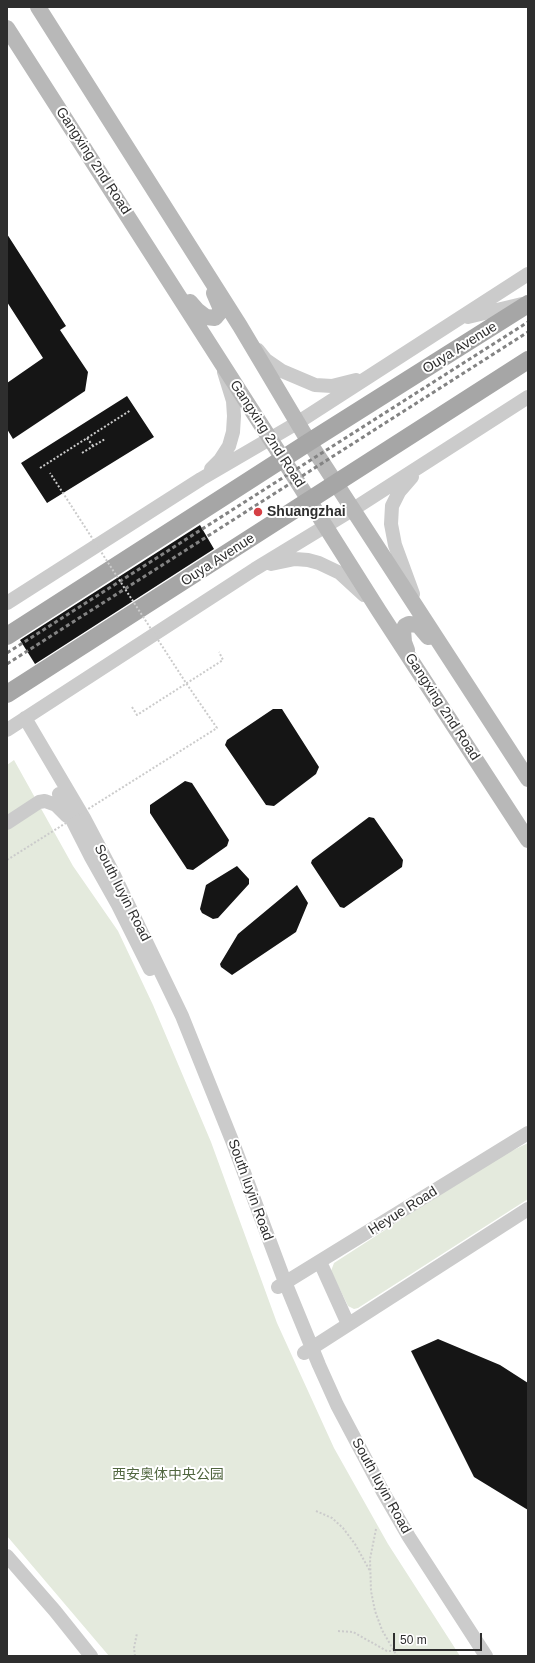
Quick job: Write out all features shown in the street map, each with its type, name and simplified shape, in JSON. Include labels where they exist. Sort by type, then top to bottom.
[{"type":"main road","points":[[38,7],[240,326],[309,442],[352,510],[528,779]]},
{"type":"main road","name":"Gangxing 2nd Road","points":[[7,28],[211,345],[379,611],[528,840]]},
{"type":"main road","points":[[154,257],[197,310],[206,317],[215,318],[220,312],[217,298],[191,248]]},
{"type":"main road","name":"Ouya Avenue","points":[[7,636],[309,442],[528,304]]},
{"type":"main road","name":"Ouya Avenue","points":[[7,694],[528,360]]},
{"type":"main road","points":[[412,661],[404,642],[403,630],[405,626],[413,623],[418,625],[458,672]]},
{"type":"street","name":"Ouya Avenue","points":[[7,603],[202,479],[298,423],[528,274]]},
{"type":"street","points":[[459,319],[528,304]]},
{"type":"street","points":[[240,326],[266,360],[282,371],[316,385],[332,386],[351,382],[380,369]]},
{"type":"street","points":[[202,479],[220,460],[228,446],[233,432],[233,401],[211,345]]},
{"type":"street","name":"Ouya Avenue","points":[[17,724],[256,569],[352,510],[528,397]]},
{"type":"street","points":[[424,620],[395,545],[391,524],[392,506],[399,492],[411,477],[432,458]]},
{"type":"street","points":[[256,569],[278,561],[295,559],[319,563],[340,572],[379,611]]},
{"type":"street","name":"South luyin Road","points":[[17,724],[66,807],[91,858],[118,905],[169,1008],[208,1101],[281,1285],[355,1459],[423,1578],[475,1656]]},
{"type":"street","name":"South luyin Road","points":[[17,724],[84,818],[110,866],[172,996],[234,1143],[281,1285]]},
{"type":"street","points":[[7,823],[39,802],[45,800],[50,801],[65,813],[80,835]]},
{"type":"street","name":"Heyue Road","points":[[281,1285],[528,1133]]},
{"type":"street","points":[[308,1350],[528,1209]]},
{"type":"street","points":[[320,1262],[348,1324]]},
{"type":"street","name":"South luyin Road","points":[[308,1350],[383,1492],[433,1575],[486,1656]]},
{"type":"street","points":[[7,1556],[55,1611],[91,1656]]},
{"type":"street","points":[[7,1569],[51,1619],[80,1656]]},
{"type":"path","points":[[40,468],[131,410]]},
{"type":"path","points":[[87,438],[92,446]]},
{"type":"path","points":[[82,453],[105,439]]},
{"type":"path","points":[[7,860],[217,728],[186,683],[50,473]]},
{"type":"path","points":[[132,707],[137,715],[223,660],[219,652]]},
{"type":"path","points":[[316,1511],[332,1518],[343,1528],[355,1544],[370,1572]]},
{"type":"path","points":[[376,1529],[370,1559],[371,1591],[375,1611],[382,1630],[397,1656]]},
{"type":"path","points":[[338,1631],[353,1632],[387,1651],[394,1652]]},
{"type":"path","points":[[135,1656],[134,1648],[137,1632]]},
{"type":"green space","name":"西安奥体中央公园","points":[[14,760],[73,866],[118,931],[153,1005],[211,1142],[277,1323],[334,1448],[388,1544],[460,1656],[109,1656],[7,1536],[7,765]]},
{"type":"green space","points":[[528,1143],[528,1199],[358,1308],[354,1309],[348,1306],[331,1271],[334,1263],[467,1177],[501,1156]]},
{"type":"building","points":[[7,234],[66,326],[60,330],[88,372],[85,391],[13,439],[7,429],[7,383],[43,358],[7,302]]},
{"type":"building","points":[[127,396],[154,437],[47,503],[21,463]]},
{"type":"building","points":[[200,525],[214,549],[35,664],[20,640]]},
{"type":"building","points":[[273,709],[282,709],[319,767],[316,774],[274,806],[266,805],[225,745],[227,740]]},
{"type":"building","points":[[185,781],[192,783],[229,840],[227,846],[193,870],[187,869],[150,813],[150,805]]},
{"type":"building","points":[[369,817],[374,818],[403,860],[402,867],[344,908],[340,907],[311,863],[312,860]]},
{"type":"building","points":[[237,866],[249,879],[249,884],[218,918],[213,919],[202,913],[200,909],[206,885]]},
{"type":"building","points":[[297,885],[308,903],[296,932],[232,975],[221,967],[220,964],[238,934]]},
{"type":"building","points":[[438,1339],[500,1365],[528,1383],[528,1510],[474,1477],[411,1351]]},
{"type":"railway","points":[[7,653],[528,322]]},
{"type":"railway","points":[[7,664],[528,332]]},
{"type":"place","name":"Shuangzhai","points":[[258,512]]}]
